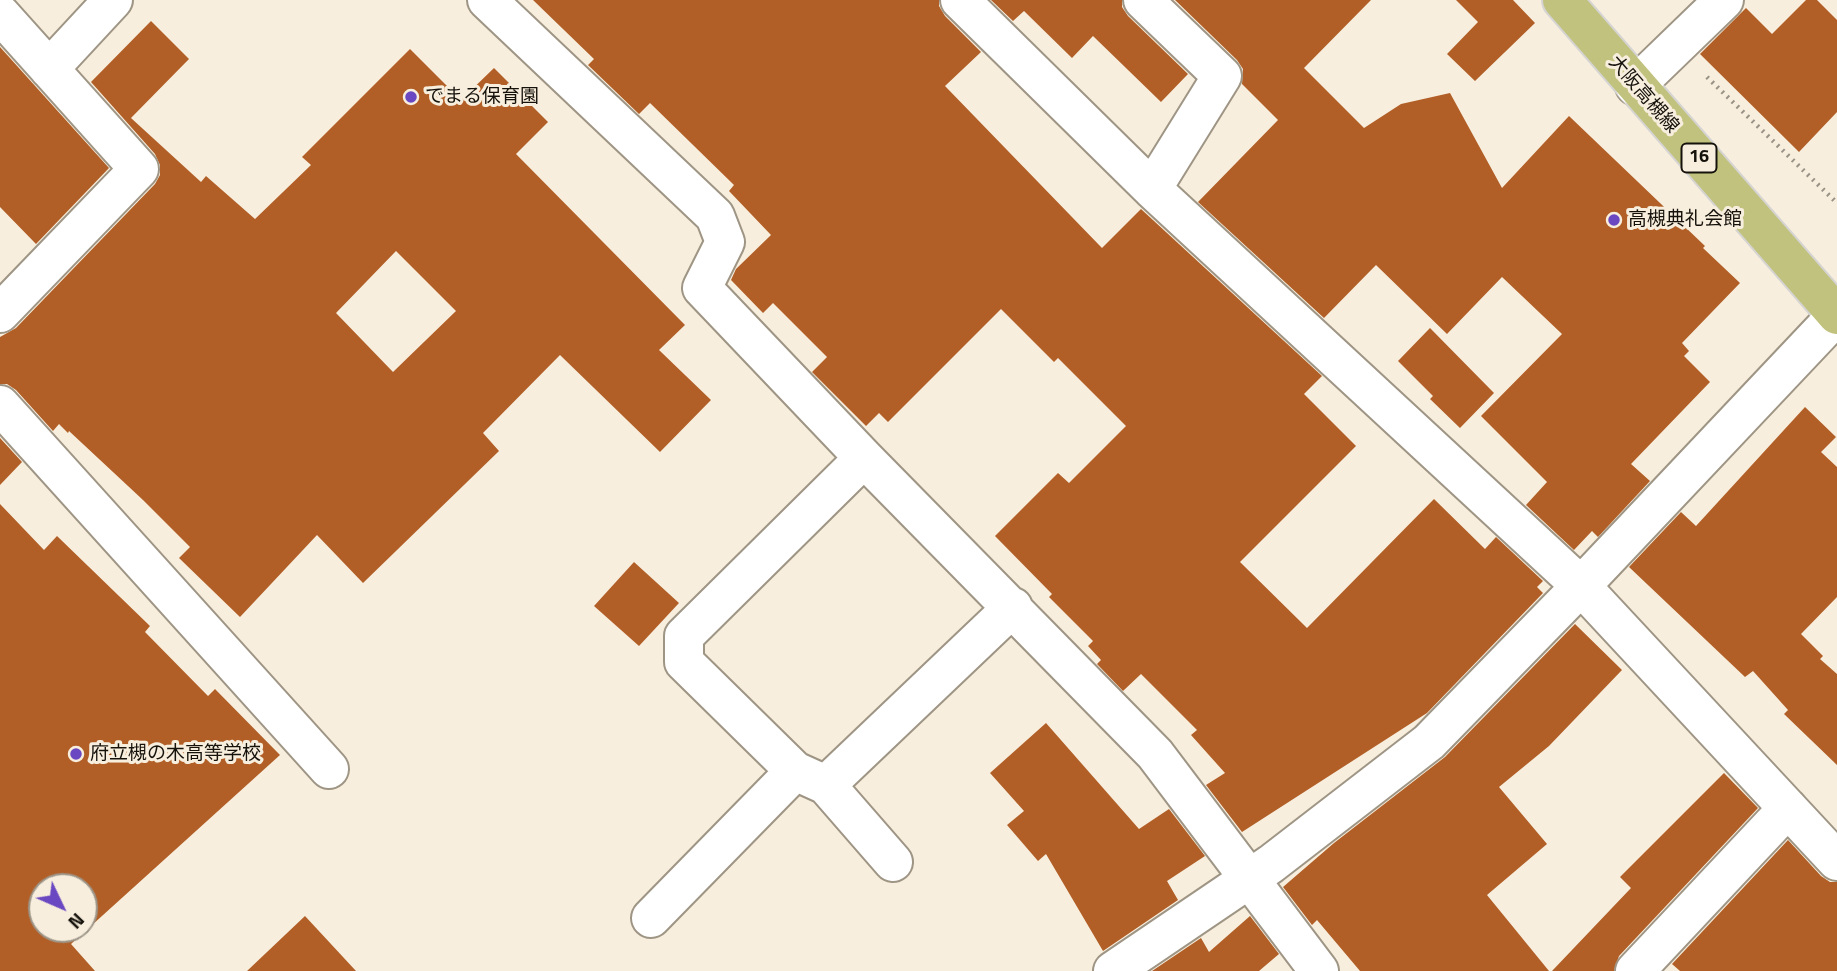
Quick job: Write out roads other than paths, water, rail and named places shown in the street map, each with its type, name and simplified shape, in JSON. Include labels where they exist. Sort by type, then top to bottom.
[{"type":"main road","name":"大阪高槻線","points":[[1562,0],[1837,315]]},
{"type":"street","points":[[49,69],[113,0]]},
{"type":"street","points":[[486,0],[715,216],[726,242],[702,288],[864,458],[1155,754],[1319,971]]},
{"type":"street","points":[[960,0],[1152,189],[1581,586],[1837,861]]},
{"type":"street","points":[[1143,0],[1222,76],[1152,189]]},
{"type":"street","points":[[1635,86],[1724,0]]},
{"type":"street","points":[[0,13],[139,169],[5,296]]},
{"type":"street","points":[[1114,971],[1248,879],[1429,742],[1581,586],[1837,315]]},
{"type":"street","points":[[0,405],[329,769]]},
{"type":"street","points":[[864,458],[684,636],[684,662],[811,778],[893,862]]},
{"type":"street","points":[[651,918],[1013,607]]},
{"type":"street","points":[[1635,971],[1788,808]]},
{"type":"place","name":"でまる保育園","points":[[411,97]]},
{"type":"place","name":"高槻典礼会館","points":[[1614,220]]},
{"type":"place","name":"府立槻の木高等学校","points":[[76,754]]}]
